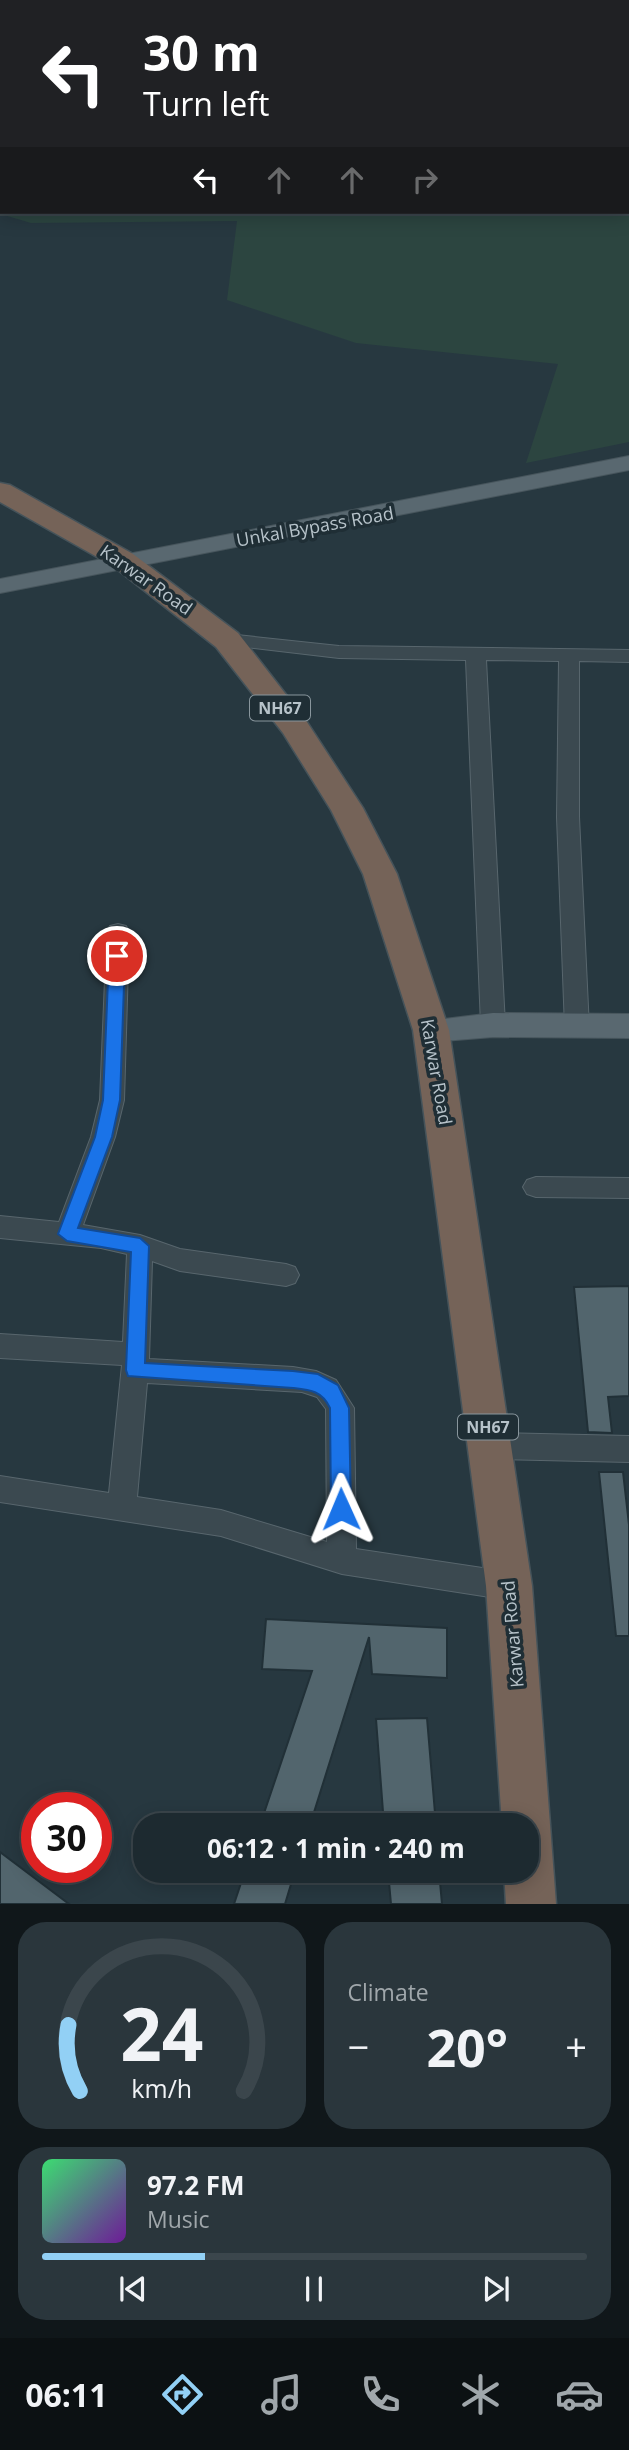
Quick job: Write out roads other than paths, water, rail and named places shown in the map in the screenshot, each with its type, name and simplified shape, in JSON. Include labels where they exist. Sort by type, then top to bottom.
[{"type":"highway","name":"Karwar Road","points":[[0,491],[123,560],[227,640],[294,726],[347,808],[380,874],[431,1030],[509,1586],[526,1813]]},
{"type":"highway","name":"Karwar Road","points":[[530,1883],[531,1904]]},
{"type":"main road","name":"Unkal Bypass Road","points":[[0,586],[123,560],[478,497],[629,463]]},
{"type":"main road","points":[[431,1030],[493,1025],[577,1028],[629,1026]]},
{"type":"street","points":[[227,640],[339,652],[629,656]]},
{"type":"street","points":[[476,654],[493,1025]]},
{"type":"street","points":[[569,656],[568,817],[577,1028]]},
{"type":"street","points":[[67,1234],[103,1137],[112,1100],[118,932]]},
{"type":"street","points":[[536,1187],[629,1188]]},
{"type":"street","points":[[0,1227],[140,1246],[180,1260],[286,1275]]},
{"type":"street","points":[[122,1508],[136,1362],[140,1246]]},
{"type":"street","points":[[0,1346],[318,1382],[332,1391],[340,1408],[342,1560]]},
{"type":"street","points":[[491,1446],[629,1449]]},
{"type":"street","points":[[0,1489],[221,1523],[342,1560],[509,1586]]}]
